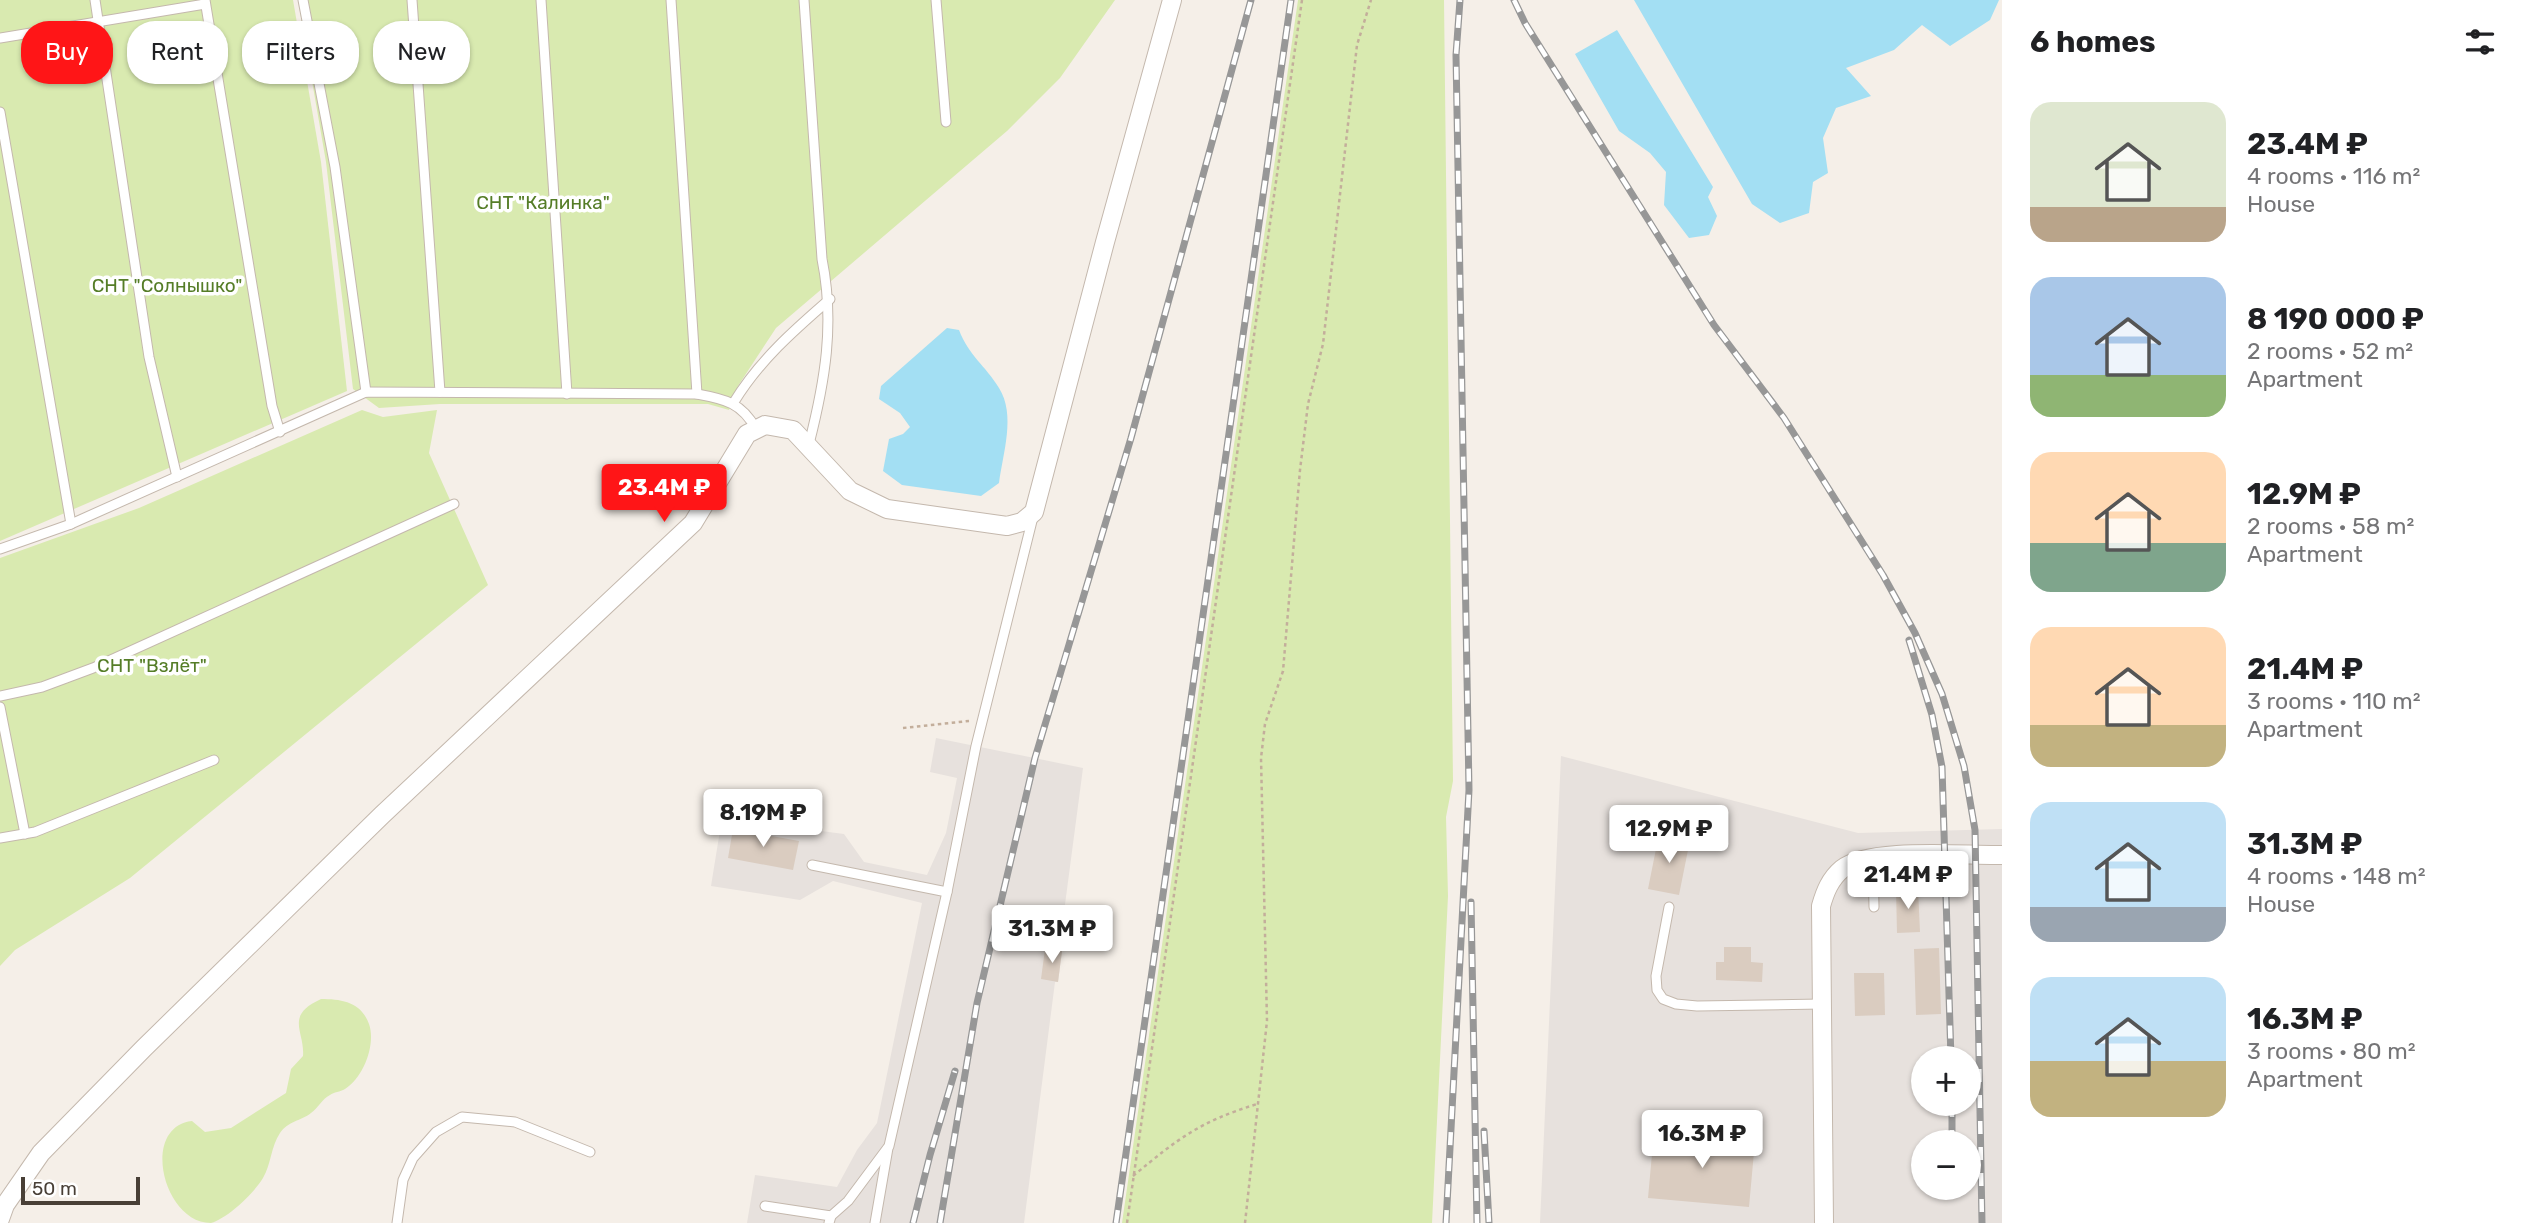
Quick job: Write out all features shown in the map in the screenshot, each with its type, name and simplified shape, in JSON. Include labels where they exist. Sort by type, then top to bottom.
[{"type":"street","points":[[0,1219],[5,1205],[41,1153],[144,1048],[391,806],[693,523],[710,499],[737,446],[756,429],[779,425],[793,430],[850,491],[887,509],[1007,526],[1022,522],[1034,512],[1172,0]]},
{"type":"street","points":[[1824,1223],[1821,906],[1828,886],[1843,869],[1858,860],[2002,855]]},
{"type":"lane","points":[[95,0],[99,21],[205,2],[272,406],[280,432]]},
{"type":"lane","points":[[303,0],[335,167],[366,392]]},
{"type":"lane","points":[[412,0],[440,392]]},
{"type":"lane","points":[[541,0],[567,394]]},
{"type":"lane","points":[[671,0],[697,394]]},
{"type":"lane","points":[[803,0],[822,259],[830,299],[820,398],[808,444]]},
{"type":"lane","points":[[936,0],[946,122]]},
{"type":"lane","points":[[0,38],[21,34]]},
{"type":"lane","points":[[108,84],[149,357],[177,477]]},
{"type":"lane","points":[[0,111],[71,524]]},
{"type":"lane","points":[[734,402],[749,377],[781,341],[830,299]]},
{"type":"lane","points":[[0,549],[71,524],[366,392],[697,394],[734,402],[748,415],[756,429]]},
{"type":"lane","points":[[0,696],[41,687],[93,668],[454,504]]},
{"type":"lane","points":[[876,1223],[889,1146],[983,719],[1034,512]]},
{"type":"lane","points":[[0,707],[25,834]]},
{"type":"lane","points":[[0,838],[25,834],[214,760]]},
{"type":"lane","points":[[1873,858],[1874,907]]},
{"type":"lane","points":[[812,865],[947,892]]},
{"type":"lane","points":[[1669,907],[1656,976],[1657,989],[1663,999],[1676,1004],[1697,1006],[1822,1004]]},
{"type":"lane","points":[[397,1223],[403,1181],[413,1158],[436,1132],[462,1117],[515,1122],[590,1152]]},
{"type":"lane","points":[[765,1206],[830,1219],[848,1201],[889,1146]]},
{"type":"path","points":[[1126,1223],[1301,0]]},
{"type":"path","points":[[1245,1223],[1268,982],[1261,758],[1265,724],[1283,671],[1292,550],[1307,417],[1323,344],[1357,45],[1371,0]]},
{"type":"path","points":[[903,728],[983,719]]},
{"type":"path","points":[[1133,1176],[1184,1134],[1214,1118],[1257,1104]]},
{"type":"shaded area","points":[[936,738],[1083,768],[1059,950],[1062,951],[1058,982],[1055,982],[1024,1223],[747,1223],[755,1175],[837,1187],[857,1150],[877,1123],[922,903],[833,881],[800,900],[711,886],[722,818],[844,834],[864,862],[927,875],[946,833],[957,778],[930,772]]},
{"type":"shaded area","points":[[1561,756],[1858,833],[2002,829],[2002,1223],[1540,1223]]},
{"type":"green space","name":"СНТ \"Солнышко\"","points":[[0,0],[293,0],[297,21],[242,21],[242,84],[308,84],[321,162],[347,391],[0,541]]},
{"type":"green space","name":"СНТ \"Калинка\"","points":[[298,0],[1115,0],[1060,78],[1007,131],[776,328],[738,386],[729,410],[708,404],[440,404],[379,408],[353,389],[326,162],[313,84],[359,84],[359,21],[302,21]]},
{"type":"green space","points":[[1298,0],[1444,0],[1453,781],[1446,817],[1448,896],[1432,1223],[1122,1223]]},
{"type":"green space","name":"СНТ \"Взлёт\"","points":[[362,410],[383,417],[437,410],[429,453],[488,585],[130,878],[15,950],[0,966],[0,558],[139,508]]},
{"type":"green space","points":[[321,999],[350,1003],[366,1017],[371,1041],[367,1060],[358,1077],[345,1089],[327,1097],[311,1113],[283,1129],[263,1178],[240,1204],[211,1223],[194,1219],[180,1208],[170,1192],[164,1174],[166,1139],[176,1127],[192,1121],[205,1132],[231,1128],[286,1093],[291,1069],[303,1056],[300,1018],[310,1005]]},
{"type":"water","points":[[1634,0],[1999,0],[1990,20],[1950,46],[1922,25],[1894,50],[1846,68],[1871,96],[1836,108],[1823,138],[1828,173],[1813,182],[1809,213],[1780,223],[1752,204]]},
{"type":"water","points":[[1617,30],[1713,187],[1708,197],[1717,216],[1709,235],[1689,238],[1664,205],[1666,172],[1650,153],[1619,131],[1575,54]]},
{"type":"water","points":[[947,328],[959,330],[968,347],[999,388],[1007,410],[1007,434],[999,483],[981,496],[902,485],[883,471],[889,439],[903,434],[910,427],[900,413],[879,399],[881,386]]},
{"type":"building","points":[[733,829],[799,841],[793,870],[728,858]]},
{"type":"building","points":[[1659,834],[1690,840],[1679,895],[1648,889]]},
{"type":"building","points":[[1918,888],[1920,932],[1897,933],[1896,889]]},
{"type":"building","points":[[1724,947],[1751,947],[1751,962],[1763,963],[1762,982],[1716,980],[1716,962],[1724,962]]},
{"type":"building","points":[[1939,948],[1941,1014],[1916,1015],[1914,949]]},
{"type":"building","points":[[1045,949],[1062,951],[1058,982],[1041,979]]},
{"type":"building","points":[[1854,973],[1884,973],[1885,1015],[1855,1016]]},
{"type":"building","points":[[1654,1132],[1755,1141],[1749,1207],[1648,1198]]},
{"type":"railway","points":[[940,1223],[977,1003],[1035,758],[1131,438],[1251,0]]},
{"type":"railway","points":[[1116,1223],[1291,0]]},
{"type":"railway","points":[[1446,1223],[1469,790],[1456,55],[1460,0]]},
{"type":"railway","points":[[1514,0],[1525,23],[1714,325],[1784,418],[1883,575],[1915,633],[1942,694],[1964,766],[1975,830],[1982,1223]]},
{"type":"railway","points":[[1909,640],[1932,715],[1942,767],[1951,1046]]},
{"type":"railway","points":[[1471,902],[1477,1223]]},
{"type":"railway","points":[[913,1223],[955,1071]]},
{"type":"railway","points":[[1952,1116],[1952,1130]]},
{"type":"railway","points":[[1484,1131],[1489,1223]]}]
